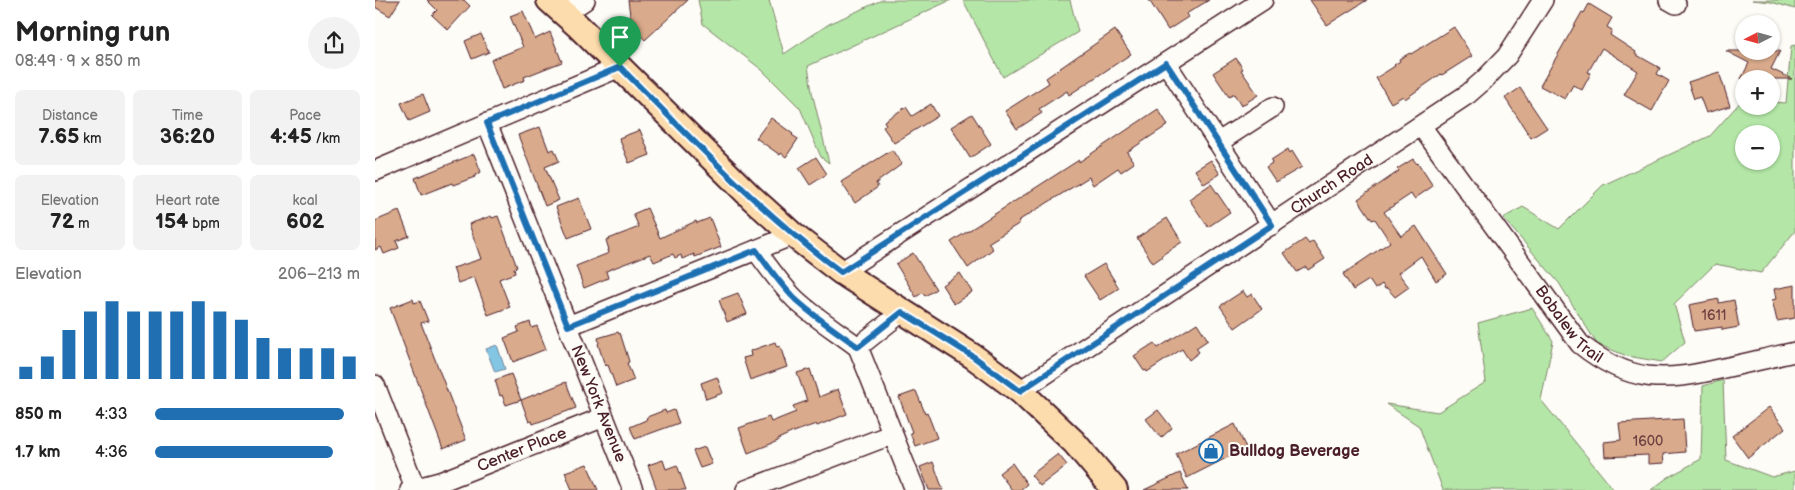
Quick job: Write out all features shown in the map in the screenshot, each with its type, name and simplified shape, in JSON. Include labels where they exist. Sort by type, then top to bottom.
[{"type":"main road","points":[[557,7],[793,235],[841,272],[974,357],[1020,391],[1074,442],[1115,490]]},
{"type":"street","points":[[557,7],[585,0]]},
{"type":"street","points":[[841,272],[1263,0]]},
{"type":"street","name":"Church Road","points":[[1020,391],[1468,94],[1507,56],[1543,0]]},
{"type":"street","points":[[1166,63],[1272,225]]},
{"type":"street","points":[[375,171],[620,67]]},
{"type":"street","points":[[1216,140],[1225,138],[1273,107]]},
{"type":"street","name":"New York Avenue","points":[[487,123],[633,490]]},
{"type":"street","name":"Bobalew Trail","points":[[1421,126],[1580,344],[1597,358],[1630,373],[1658,378],[1680,378],[1795,352]]},
{"type":"street","points":[[568,326],[793,235]]},
{"type":"street","points":[[756,250],[773,274],[794,298],[858,347],[915,490]]},
{"type":"street","points":[[858,347],[902,312]]},
{"type":"street","points":[[375,385],[414,490]]},
{"type":"street","name":"Center Place","points":[[414,490],[440,482],[603,417]]},
{"type":"street","points":[[746,490],[893,434]]},
{"type":"green space","points":[[698,0],[769,0],[784,54],[829,24],[882,0],[951,0],[808,66],[812,92],[829,163],[821,157],[800,108],[762,70],[703,24]]},
{"type":"green space","points":[[963,0],[1070,0],[1078,32],[1003,77]]},
{"type":"green space","points":[[1752,0],[1795,0],[1795,9],[1771,2]]},
{"type":"green space","points":[[1795,45],[1795,231],[1761,273],[1715,264],[1674,304],[1685,342],[1662,362],[1627,356],[1597,344],[1559,283],[1503,218],[1523,207],[1559,229],[1603,185],[1710,136],[1735,108],[1735,115],[1780,115],[1780,103],[1786,103],[1791,46]]},
{"type":"green space","points":[[1532,308],[1553,341],[1541,400],[1614,490],[1443,490],[1419,426],[1386,404],[1438,412],[1486,382],[1478,323]]},
{"type":"green space","points":[[1723,380],[1726,460],[1772,477],[1795,471],[1795,490],[1651,490],[1667,478],[1701,459],[1703,386]]},
{"type":"water","points":[[497,345],[505,369],[495,372],[486,349]]},
{"type":"building","points":[[375,0],[400,0],[390,16],[375,7]]},
{"type":"building","points":[[427,0],[464,0],[470,6],[448,30],[432,15],[437,10]]},
{"type":"building","points":[[628,0],[688,0],[645,40],[633,27],[637,23],[630,15]]},
{"type":"building","points":[[1149,0],[1209,0],[1186,14],[1188,17],[1168,30]]},
{"type":"building","points":[[1310,0],[1367,0],[1327,25]]},
{"type":"building","points":[[1589,4],[1612,18],[1607,27],[1612,30],[1610,35],[1636,52],[1635,54],[1660,68],[1657,74],[1669,81],[1652,111],[1624,95],[1638,71],[1602,48],[1588,72],[1591,73],[1582,90],[1573,85],[1565,99],[1540,86],[1582,12],[1584,13]]},
{"type":"building","points":[[523,11],[535,39],[550,32],[562,62],[524,77],[525,80],[502,89],[491,60],[523,47],[510,16]]},
{"type":"building","points":[[1454,27],[1472,56],[1441,74],[1405,99],[1403,96],[1391,103],[1376,78],[1395,66],[1400,61],[1399,59],[1411,54]]},
{"type":"building","points":[[1115,30],[1131,54],[1069,95],[1067,91],[1039,109],[1042,113],[1017,129],[1005,111],[1049,83],[1046,78]]},
{"type":"building","points":[[481,34],[489,52],[472,59],[465,41]]},
{"type":"building","points":[[1726,51],[1735,51],[1735,56]]},
{"type":"building","points":[[1236,58],[1243,69],[1241,70],[1258,95],[1241,106],[1234,94],[1229,97],[1213,73]]},
{"type":"building","points":[[1743,60],[1776,60],[1771,69],[1773,70],[1746,70],[1749,63]]},
{"type":"building","points":[[1719,72],[1730,106],[1706,113],[1700,97],[1694,99],[1688,82]]},
{"type":"building","points":[[1780,73],[1792,79],[1780,79]]},
{"type":"building","points":[[1520,88],[1547,128],[1531,138],[1505,98]]},
{"type":"building","points":[[423,94],[430,112],[409,121],[401,103]]},
{"type":"building","points":[[931,104],[938,116],[894,143],[883,127],[886,125],[884,121],[906,107],[912,116]]},
{"type":"building","points":[[1158,109],[1168,125],[1127,152],[1134,163],[1121,172],[1118,168],[1093,185],[1089,177],[1018,221],[1020,223],[988,243],[993,249],[968,268],[951,242],[1079,160],[1079,162]]},
{"type":"building","points":[[972,114],[991,144],[970,158],[951,127]]},
{"type":"building","points":[[771,118],[798,139],[786,157],[781,153],[780,155],[756,138]]},
{"type":"building","points":[[540,127],[549,151],[554,149],[559,161],[545,167],[559,200],[545,206],[518,135]]},
{"type":"building","points":[[640,130],[650,155],[629,163],[619,138]]},
{"type":"building","points":[[1288,149],[1290,153],[1292,151],[1302,167],[1276,182],[1266,167],[1272,163],[1271,160]]},
{"type":"building","points":[[892,150],[902,164],[876,183],[878,187],[855,203],[841,182]]},
{"type":"building","points":[[474,154],[481,172],[475,175],[475,177],[453,185],[452,183],[421,195],[415,178]]},
{"type":"building","points":[[816,157],[827,174],[810,185],[799,168]]},
{"type":"building","points":[[1413,159],[1418,163],[1433,186],[1414,199],[1411,194],[1384,212],[1401,236],[1416,226],[1447,274],[1436,281],[1421,256],[1398,273],[1409,287],[1395,297],[1382,284],[1375,289],[1369,280],[1353,290],[1343,274],[1390,242],[1375,219],[1372,220],[1358,199]]},
{"type":"building","points":[[1211,160],[1220,174],[1204,184],[1195,170]]},
{"type":"building","points":[[1211,184],[1230,212],[1208,227],[1189,199]]},
{"type":"building","points":[[579,198],[591,229],[568,238],[556,207]]},
{"type":"building","points":[[647,208],[660,238],[696,221],[697,223],[710,218],[721,247],[695,257],[694,254],[682,259],[681,255],[675,258],[673,254],[654,262],[650,254],[606,271],[608,278],[584,288],[576,266],[609,253],[606,240],[639,227],[633,214]]},
{"type":"building","points":[[399,211],[409,236],[396,241],[399,248],[384,254],[381,247],[375,250],[375,221]]},
{"type":"building","points":[[491,216],[492,218],[498,216],[517,267],[514,268],[515,273],[499,279],[510,307],[488,315],[474,277],[458,283],[453,268],[481,259],[469,224]]},
{"type":"building","points":[[1167,218],[1182,242],[1153,263],[1137,238]]},
{"type":"building","points":[[1305,239],[1309,244],[1313,241],[1325,259],[1308,270],[1306,267],[1297,272],[1284,253]]},
{"type":"building","points":[[913,253],[936,289],[925,296],[922,293],[916,297],[896,264]]},
{"type":"building","points":[[1104,264],[1119,288],[1100,300],[1084,276]]},
{"type":"building","points":[[960,273],[972,292],[954,304],[942,285]]},
{"type":"building","points":[[1795,285],[1795,318],[1777,321],[1772,300],[1776,299],[1774,289]]},
{"type":"building","points":[[1243,291],[1247,297],[1252,294],[1262,309],[1235,328],[1220,306]]},
{"type":"building","points":[[738,293],[747,314],[727,322],[719,300]]},
{"type":"building","points":[[413,299],[414,303],[420,301],[428,321],[421,323],[466,440],[443,449],[390,308]]},
{"type":"building","points":[[1719,299],[1719,303],[1734,300],[1739,327],[1722,330],[1722,327],[1694,331],[1689,305]]},
{"type":"building","points":[[530,322],[532,328],[537,326],[546,349],[513,362],[504,338],[519,332],[517,327]]},
{"type":"building","points":[[1197,323],[1208,340],[1196,348],[1199,352],[1189,360],[1182,349],[1147,372],[1146,370],[1144,371],[1134,356],[1154,343],[1158,348]]},
{"type":"building","points":[[620,333],[629,362],[627,363],[634,380],[616,387],[608,365],[605,366],[598,338]]},
{"type":"building","points":[[775,342],[777,347],[780,346],[787,367],[750,380],[743,358],[751,356],[750,351]]},
{"type":"building","points":[[810,369],[819,397],[838,389],[847,414],[817,426],[816,424],[791,433],[778,439],[778,441],[748,453],[739,428],[769,417],[771,422],[796,412],[793,406],[807,401],[797,373]]},
{"type":"building","points":[[511,374],[521,400],[506,405],[502,395],[500,396],[495,380]]},
{"type":"building","points":[[717,377],[723,393],[706,399],[701,383]]},
{"type":"building","points":[[566,382],[576,408],[533,424],[532,421],[529,422],[521,400]]},
{"type":"building","points":[[916,391],[937,438],[915,446],[899,397]]},
{"type":"building","points":[[1769,407],[1785,428],[1748,458],[1732,436]]},
{"type":"building","points":[[665,410],[666,413],[674,410],[679,423],[635,439],[630,427],[646,420],[647,417]]},
{"type":"building","points":[[1158,410],[1172,428],[1161,438],[1146,419]]},
{"type":"building","points":[[1683,419],[1685,452],[1663,454],[1664,463],[1648,464],[1648,455],[1605,457],[1604,442],[1621,440],[1619,423]]},
{"type":"building","name":"Bulldog Beverage","points":[[1235,424],[1246,448],[1187,478],[1176,454]]},
{"type":"building","points":[[705,447],[712,464],[700,468],[693,451]]},
{"type":"building","points":[[1058,454],[1067,465],[1040,486],[1031,475]]},
{"type":"building","points":[[663,460],[666,469],[677,465],[686,490],[657,490],[648,465]]},
{"type":"building","points":[[933,462],[943,490],[929,490],[920,467]]},
{"type":"building","points":[[1012,463],[1027,484],[1020,490],[1012,490],[999,473]]},
{"type":"building","points":[[587,464],[598,490],[572,490],[565,472]]},
{"type":"building","points":[[1180,473],[1188,490],[1144,490]]},
{"type":"place","name":"Bulldog Beverage","points":[[1211,451]]},
{"type":"route","points":[[1166,63],[1272,225],[1020,391],[974,357],[902,312],[858,347],[794,298],[773,274],[756,250],[568,326],[487,123],[620,67],[753,198],[793,235],[841,272],[1166,63]]}]
